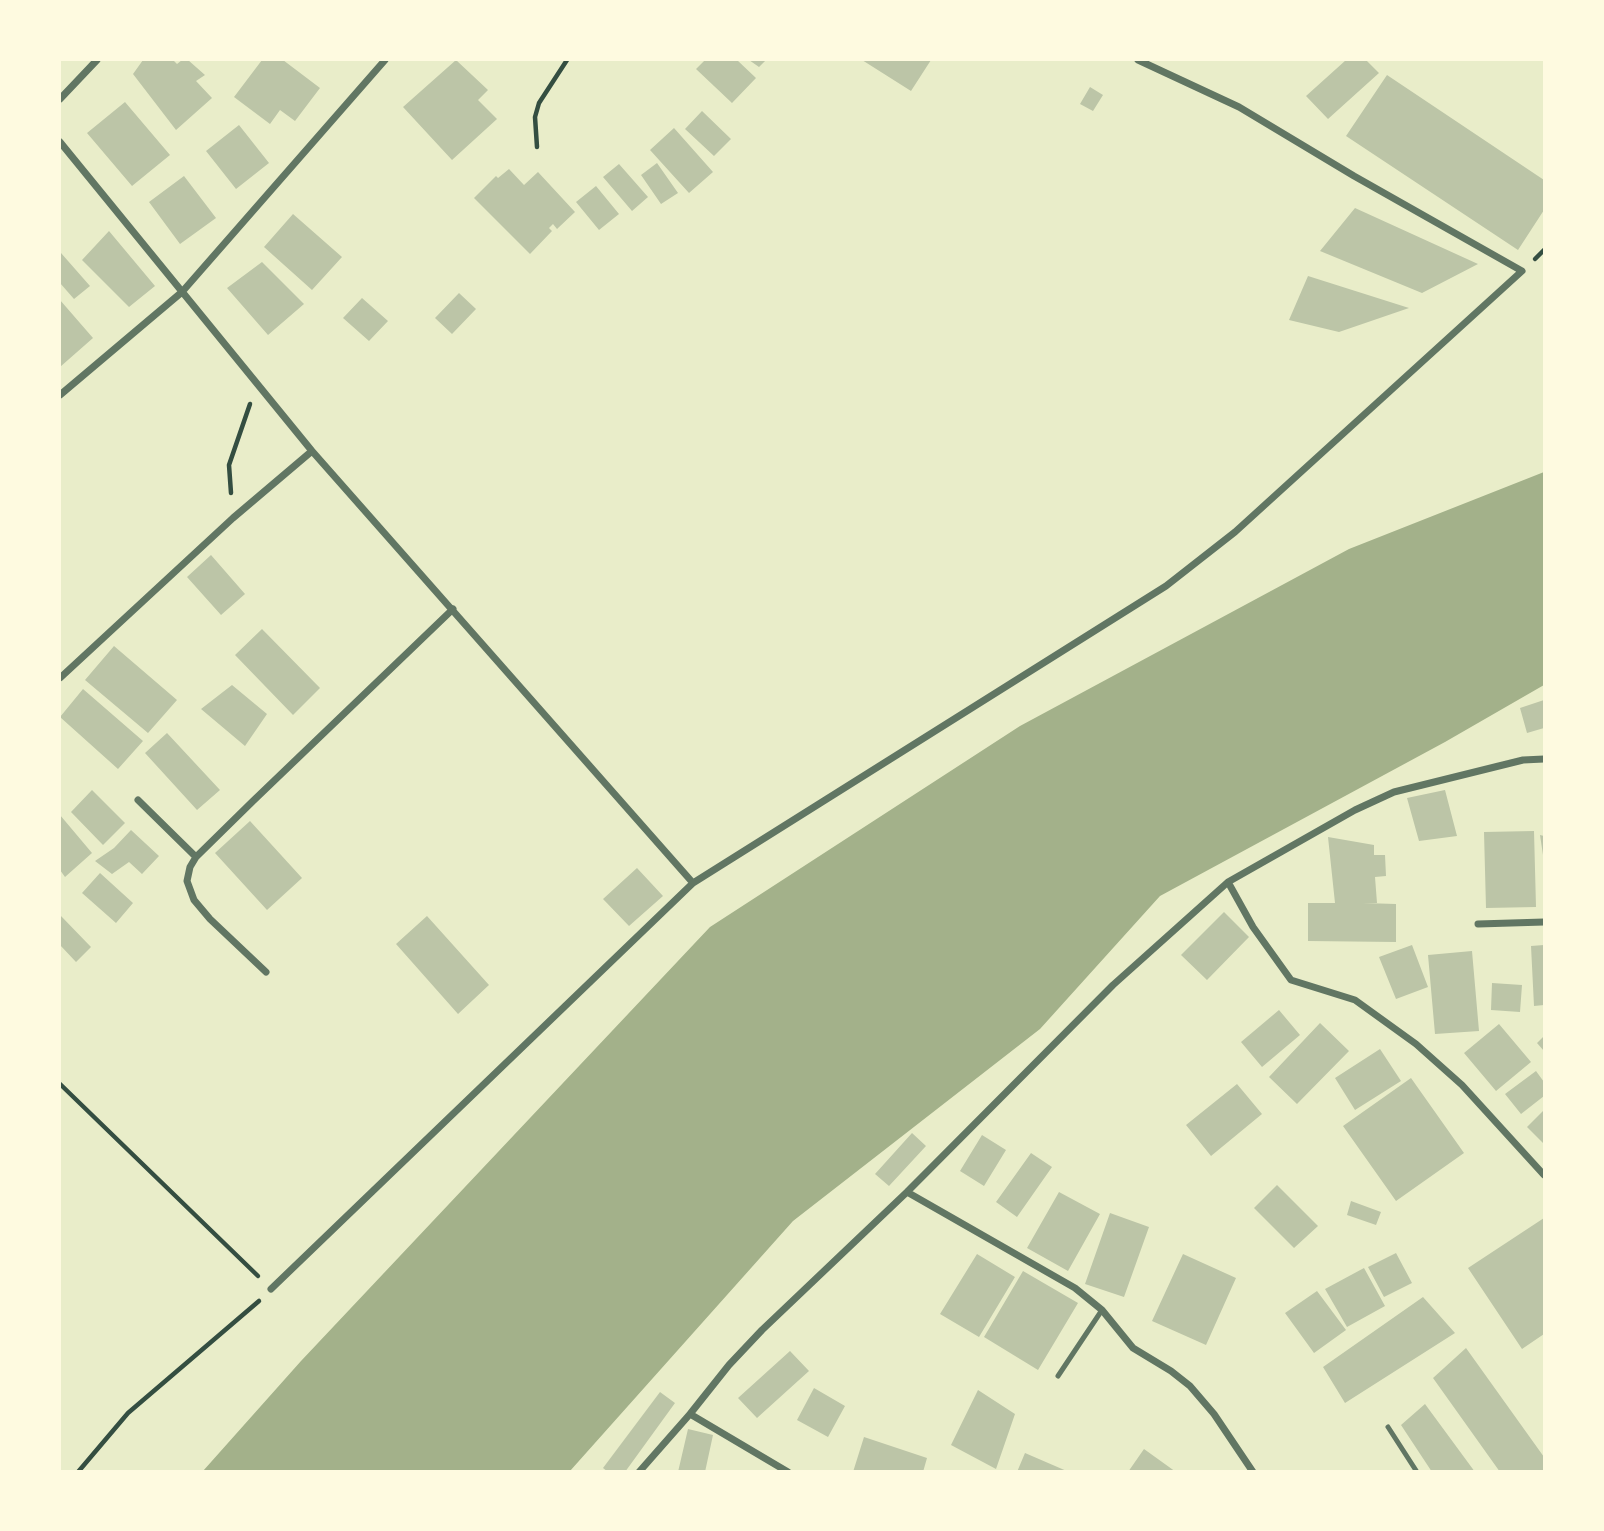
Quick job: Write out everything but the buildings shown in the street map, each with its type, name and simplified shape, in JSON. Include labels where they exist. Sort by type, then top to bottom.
[{"type":"street","points":[[60,99],[97,60]]},
{"type":"street","points":[[60,395],[182,292],[385,60]]},
{"type":"street","points":[[271,1289],[692,883],[1166,586],[1235,532],[1522,271],[1239,107],[1138,60]]},
{"type":"street","points":[[60,142],[312,451],[692,883]]},
{"type":"street","points":[[60,678],[233,519],[312,451]]},
{"type":"street","points":[[266,972],[210,919],[194,900],[187,881],[190,867],[196,857],[453,609]]},
{"type":"street","points":[[639,1472],[762,1329],[908,1192],[1113,985],[1228,882],[1355,810],[1394,792],[1523,760],[1545,759]]},
{"type":"street","points":[[138,800],[196,857]]},
{"type":"street","points":[[1228,882],[1253,927],[1291,981],[1355,1000],[1416,1044],[1462,1085],[1545,1175]]},
{"type":"street","points":[[1478,925],[1545,922]]},
{"type":"street","points":[[908,1192],[1075,1288],[1101,1310],[1133,1348],[1190,1386],[1214,1414],[1253,1472]]},
{"type":"street","points":[[690,1414],[788,1472]]},
{"type":"lane","points":[[1058,1376],[1101,1310]]},
{"type":"lane","points":[[1388,1427],[1417,1472]]},
{"type":"path","points":[[537,147],[535,117],[539,103],[567,60]]},
{"type":"path","points":[[233,519],[229,465],[258,386]]},
{"type":"path","points":[[60,1084],[271,1289],[128,1413],[78,1472]]},
{"type":"shaded area","points":[[1544,472],[1544,685],[1445,742],[1160,896],[1040,1029],[793,1221],[570,1471],[203,1471],[301,1361],[710,927],[1020,726],[1349,549]]}]
